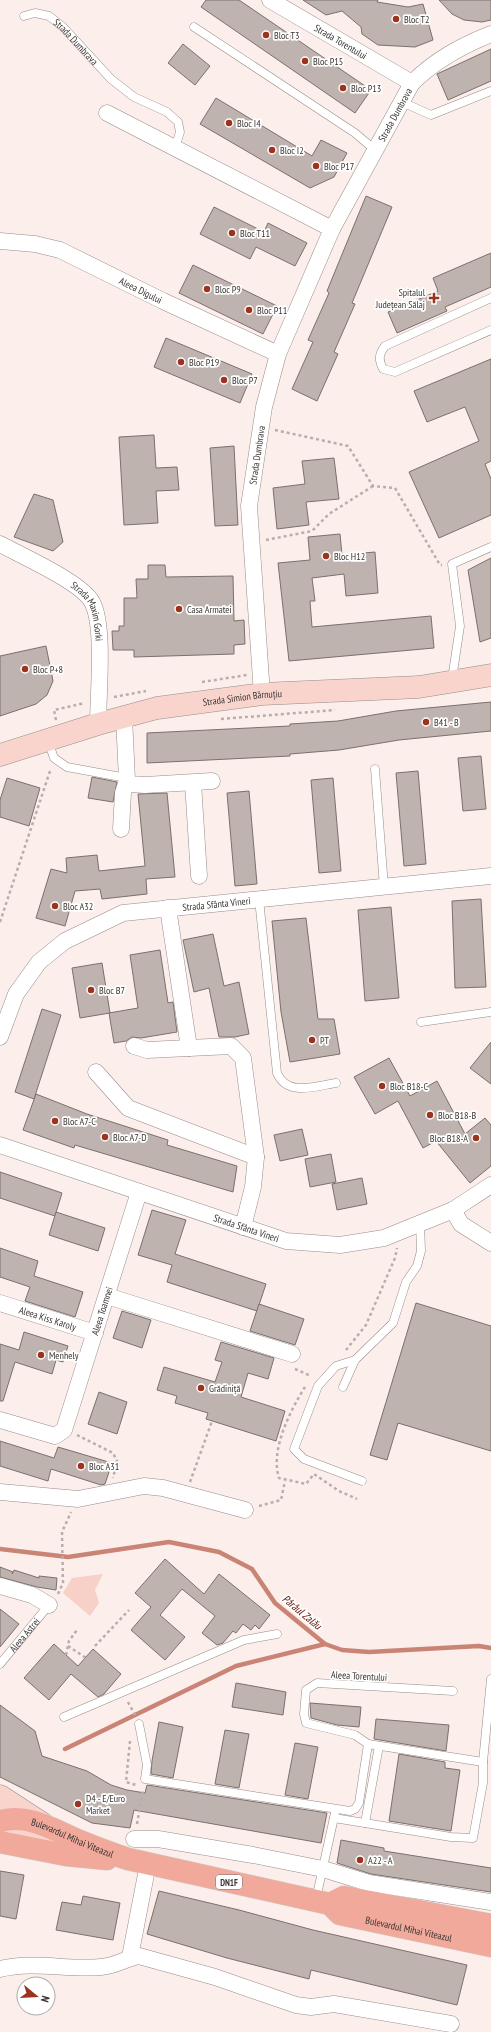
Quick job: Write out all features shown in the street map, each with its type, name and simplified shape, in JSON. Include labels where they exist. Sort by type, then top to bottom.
[{"type":"main road","name":"DN1F","points":[[0,1818],[16,1819],[44,1825]]},
{"type":"main road","name":"Bulevardul Mihai Viteazul","points":[[44,1825],[100,1850],[137,1854],[323,1902],[340,1914],[491,1946]]},
{"type":"main road","points":[[0,1842],[66,1855]]},
{"type":"main road","name":"Bulevardul Mihai Viteazul","points":[[66,1855],[88,1858],[137,1854]]},
{"type":"main road","name":"Bulevardul Mihai Viteazul","points":[[323,1902],[344,1897],[491,1925]]},
{"type":"street","name":"Strada Torentului","points":[[270,0],[412,83]]},
{"type":"street","name":"Strada Dumbrava","points":[[262,694],[249,506],[264,407],[278,354],[332,229],[412,83],[428,67],[460,47],[491,34]]},
{"type":"street","points":[[107,113],[332,229]]},
{"type":"street","name":"Aleea Digului","points":[[0,241],[35,244],[60,250],[163,301],[278,354]]},
{"type":"street","name":"Strada Maxim Gorki","points":[[0,544],[77,586],[92,602],[99,622],[98,724]]},
{"type":"street","name":"Strada Simion Bărnuțiu","points":[[0,755],[53,745],[98,724],[157,708],[262,694],[419,686],[491,675]]},
{"type":"street","points":[[121,828],[123,793],[127,777],[124,717]]},
{"type":"street","points":[[127,777],[136,786],[212,782]]},
{"type":"street","points":[[193,783],[199,876]]},
{"type":"street","name":"Strada Sfânta Vineri","points":[[0,1037],[16,994],[39,962],[65,941],[123,913],[491,876]]},
{"type":"street","points":[[168,908],[189,1048]]},
{"type":"street","points":[[134,1046],[147,1050],[231,1046],[244,1058],[256,1157],[253,1187],[243,1227]]},
{"type":"street","points":[[96,1072],[128,1108],[256,1157]]},
{"type":"street","name":"Strada Sfânta Vineri","points":[[0,1145],[286,1241],[340,1245],[384,1238],[453,1210],[491,1185]]},
{"type":"street","name":"Aleea Toamnei","points":[[64,1430],[139,1192]]},
{"type":"street","points":[[453,1210],[461,1224],[491,1243]]},
{"type":"street","points":[[107,1296],[292,1354]]},
{"type":"street","name":"Aleea Kiss Karoly","points":[[0,1303],[95,1333]]},
{"type":"street","points":[[0,1420],[55,1436],[64,1430]]},
{"type":"street","points":[[0,1492],[78,1499],[144,1486],[163,1488],[245,1510]]},
{"type":"street","points":[[0,1586],[32,1595],[49,1605]]},
{"type":"street","name":"Bulevardul Mihai Viteazul","points":[[0,1796],[20,1811],[44,1825]]},
{"type":"street","points":[[0,1799],[0,1818]]},
{"type":"street","name":"Bulevardul Mihai Viteazul","points":[[0,1818],[39,1844],[66,1855]]},
{"type":"street","points":[[130,1957],[137,1854],[158,1840],[323,1869],[369,1883],[491,1902]]},
{"type":"street","points":[[0,1968],[17,1965],[114,1966],[130,1957],[139,1956],[215,1977],[296,2005],[311,2008],[334,2004],[451,2024]]},
{"type":"lane","name":"Strada Dumbrava","points":[[24,16],[35,13],[49,16],[63,27],[111,79],[134,97],[167,112],[178,122],[180,132],[175,148]]},
{"type":"lane","points":[[194,27],[356,133],[375,150]]},
{"type":"lane","points":[[402,102],[431,115],[491,91]]},
{"type":"lane","points":[[491,298],[385,346],[380,353],[379,361],[383,369],[395,372],[491,330]]},
{"type":"lane","points":[[452,682],[460,626],[452,564],[491,547]]},
{"type":"lane","points":[[53,745],[67,767],[89,772],[127,777]]},
{"type":"lane","points":[[375,769],[384,887]]},
{"type":"lane","points":[[259,899],[277,1073],[279,1078],[286,1086],[295,1089],[336,1083]]},
{"type":"lane","points":[[421,1022],[491,1012]]},
{"type":"lane","points":[[343,1387],[355,1360],[393,1324],[406,1282],[417,1266],[421,1251],[420,1223]]},
{"type":"lane","points":[[355,1360],[336,1366],[318,1386],[294,1449],[304,1458],[362,1481]]},
{"type":"lane","name":"Aleea Astrei","points":[[0,1664],[49,1605]]},
{"type":"lane","points":[[64,1716],[244,1640],[277,1634]]},
{"type":"lane","points":[[334,1818],[451,1837],[473,1838],[483,1784],[483,1762],[491,1679]]},
{"type":"lane","name":"Aleea Torentului","points":[[368,1744],[355,1735],[306,1723],[304,1714],[306,1690],[318,1684],[453,1691]]},
{"type":"lane","points":[[139,1724],[146,1765],[145,1779],[336,1809],[355,1809],[359,1803],[368,1744],[483,1762]]},
{"type":"lane","points":[[365,1823],[379,1746]]},
{"type":"lane","points":[[323,1902],[323,1869],[336,1809]]},
{"type":"path","points":[[261,426],[348,446],[373,486]]},
{"type":"path","points":[[252,543],[312,531],[329,514],[373,486],[395,488],[440,565],[452,564]]},
{"type":"path","points":[[0,922],[53,745],[54,710],[136,692]]},
{"type":"path","points":[[217,719],[338,710]]},
{"type":"path","points":[[342,1352],[348,1349],[366,1326],[395,1258],[398,1232]]},
{"type":"path","points":[[313,1373],[291,1410],[277,1452],[276,1468],[279,1478],[285,1481],[306,1484],[314,1474],[339,1491],[357,1499]]},
{"type":"path","points":[[186,1495],[212,1421]]},
{"type":"path","points":[[64,1430],[81,1436],[113,1453],[117,1461],[112,1481]]},
{"type":"path","points":[[245,1510],[281,1500],[285,1481]]},
{"type":"path","points":[[49,1605],[62,1588],[62,1532],[73,1506],[78,1499]]},
{"type":"path","points":[[95,1646],[129,1610]]},
{"type":"path","points":[[66,1655],[69,1641],[77,1630]]},
{"type":"path","points":[[68,1646],[86,1658]]},
{"type":"path","points":[[122,1691],[139,1724]]},
{"type":"shaded area","points":[[103,1574],[95,1590],[99,1603],[90,1616],[63,1593],[72,1578]]},
{"type":"building","points":[[206,0],[239,0],[371,90],[355,113],[201,7]]},
{"type":"building","name":"Bloc T2","points":[[303,0],[378,0],[377,2],[408,7],[423,4],[433,40],[415,47],[378,45],[362,34],[361,27],[342,11],[326,15]]},
{"type":"building","points":[[439,0],[491,0],[491,20],[482,22],[464,20],[452,14]]},
{"type":"building","points":[[183,44],[210,66],[195,85],[168,63]]},
{"type":"building","points":[[491,49],[491,81],[448,100],[437,74]]},
{"type":"building","points":[[216,98],[312,156],[321,140],[347,153],[334,177],[310,188],[200,124]]},
{"type":"building","points":[[366,196],[392,207],[352,303],[355,304],[334,352],[338,354],[317,401],[292,389],[313,342],[308,340],[329,293],[327,291]]},
{"type":"building","points":[[214,207],[264,232],[268,223],[307,243],[295,266],[256,247],[250,259],[200,234]]},
{"type":"building","points":[[491,253],[491,287],[445,307],[447,311],[397,333],[388,312],[438,291],[433,278]]},
{"type":"building","points":[[193,265],[277,306],[263,334],[179,293]]},
{"type":"building","points":[[166,338],[252,374],[240,403],[154,367]]},
{"type":"building","points":[[491,359],[491,461],[485,464],[491,479],[491,515],[439,538],[409,472],[479,441],[465,407],[427,422],[414,391]]},
{"type":"building","points":[[154,435],[156,468],[177,467],[179,490],[156,491],[158,523],[124,525],[119,437]]},
{"type":"building","points":[[234,446],[238,525],[215,526],[210,448]]},
{"type":"building","points":[[334,458],[339,499],[306,502],[309,525],[277,529],[273,488],[305,484],[302,461]]},
{"type":"building","points":[[34,494],[53,500],[63,542],[53,551],[14,537]]},
{"type":"building","points":[[340,534],[342,555],[375,552],[378,593],[346,596],[344,574],[312,578],[315,601],[310,601],[312,627],[431,616],[434,648],[289,661],[278,563],[310,560],[308,537]]},
{"type":"building","points":[[491,558],[491,638],[480,642],[468,570]]},
{"type":"building","name":"Casa Armatei","points":[[148,565],[165,565],[166,577],[233,576],[234,621],[244,620],[245,644],[234,645],[234,654],[134,657],[134,650],[113,650],[112,631],[119,631],[119,626],[124,626],[124,598],[137,598],[136,579],[148,579]]},
{"type":"building","name":"Bloc P+8","points":[[46,646],[53,681],[47,695],[36,704],[0,716],[0,656]]},
{"type":"building","points":[[491,702],[491,731],[399,740],[339,750],[290,754],[290,756],[147,763],[147,733],[290,726],[290,724],[338,721],[396,711]]},
{"type":"building","points":[[481,756],[486,809],[463,811],[458,758]]},
{"type":"building","points":[[418,771],[426,864],[404,866],[396,773]]},
{"type":"building","points":[[92,777],[117,782],[113,802],[88,798]]},
{"type":"building","points":[[7,778],[40,788],[29,826],[0,817],[0,800]]},
{"type":"building","points":[[333,778],[341,871],[319,873],[311,780]]},
{"type":"building","points":[[249,791],[257,884],[235,886],[227,793]]},
{"type":"building","points":[[167,793],[175,877],[146,879],[147,894],[102,899],[100,889],[75,891],[65,926],[36,918],[51,869],[67,873],[66,858],[97,855],[99,871],[145,866],[138,794]]},
{"type":"building","points":[[481,899],[486,987],[455,988],[452,901]]},
{"type":"building","points":[[391,907],[399,998],[365,1001],[358,910]]},
{"type":"building","points":[[306,918],[318,1019],[334,1019],[340,1054],[290,1062],[281,1012],[272,921]]},
{"type":"building","points":[[213,934],[224,986],[239,982],[249,1034],[235,1037],[219,1037],[209,988],[194,992],[183,940]]},
{"type":"building","points":[[160,950],[168,1003],[173,1002],[177,1032],[141,1038],[132,1037],[126,1041],[114,1043],[109,1013],[138,1008],[130,955]]},
{"type":"building","name":"Bloc B7","points":[[102,963],[110,1013],[80,1018],[72,968]]},
{"type":"building","points":[[42,1009],[61,1015],[34,1099],[15,1092]]},
{"type":"building","points":[[491,1042],[491,1084],[470,1068]]},
{"type":"building","points":[[389,1058],[410,1096],[437,1081],[465,1134],[485,1118],[491,1125],[491,1166],[470,1183],[436,1141],[423,1148],[398,1101],[375,1114],[354,1077]]},
{"type":"building","points":[[36,1094],[87,1114],[168,1140],[167,1145],[237,1166],[233,1192],[75,1145],[74,1148],[23,1130]]},
{"type":"building","points":[[302,1129],[308,1155],[280,1161],[274,1135]]},
{"type":"building","points":[[331,1154],[336,1182],[310,1187],[305,1159]]},
{"type":"building","points":[[0,1172],[62,1193],[55,1216],[0,1198]]},
{"type":"building","points":[[362,1178],[367,1204],[337,1210],[332,1184]]},
{"type":"building","points":[[152,1210],[186,1220],[175,1254],[266,1284],[257,1311],[167,1282],[172,1265],[138,1255]]},
{"type":"building","points":[[56,1212],[105,1228],[98,1251],[49,1235]]},
{"type":"building","points":[[0,1248],[38,1261],[34,1276],[83,1292],[75,1317],[25,1301],[30,1287],[0,1277]]},
{"type":"building","points":[[416,1303],[491,1326],[491,1451],[398,1423],[387,1460],[370,1455]]},
{"type":"building","points":[[259,1304],[304,1319],[295,1345],[250,1331]]},
{"type":"building","points":[[122,1311],[151,1320],[142,1348],[113,1338]]},
{"type":"building","name":"Menhely","points":[[24,1332],[68,1346],[63,1362],[56,1360],[52,1374],[15,1362],[3,1401],[0,1401],[0,1344],[19,1350]]},
{"type":"building","name":"Grădiniță","points":[[221,1342],[274,1358],[268,1379],[248,1373],[241,1397],[285,1411],[276,1441],[206,1419],[208,1413],[175,1403],[177,1396],[157,1390],[164,1367],[215,1382],[222,1362],[215,1360]]},
{"type":"building","points":[[99,1392],[127,1402],[117,1434],[88,1424]]},
{"type":"building","points":[[0,1441],[54,1458],[58,1447],[112,1463],[105,1484],[101,1485],[51,1469],[48,1481],[0,1466]]},
{"type":"building","points":[[165,1559],[204,1594],[219,1574],[270,1615],[259,1629],[255,1625],[251,1630],[243,1624],[236,1633],[233,1631],[223,1643],[217,1645],[202,1633],[215,1616],[182,1589],[160,1615],[185,1637],[165,1660],[131,1630],[151,1607],[135,1593]]},
{"type":"building","points":[[0,1567],[13,1572],[14,1570],[39,1578],[39,1576],[57,1578],[56,1590],[37,1587],[0,1577]]},
{"type":"building","points":[[0,1609],[19,1624],[0,1647]]},
{"type":"building","points":[[54,1644],[78,1666],[93,1649],[121,1674],[104,1694],[98,1697],[71,1674],[49,1700],[24,1678]]},
{"type":"building","points":[[236,1683],[286,1692],[283,1715],[232,1707]]},
{"type":"building","points":[[310,1703],[361,1707],[359,1727],[337,1725],[311,1718]]},
{"type":"building","points":[[0,1705],[35,1731],[42,1756],[87,1771],[111,1785],[127,1790],[145,1793],[147,1785],[327,1813],[321,1843],[134,1810],[130,1828],[92,1823],[0,1777]]},
{"type":"building","points":[[376,1719],[449,1725],[446,1751],[374,1739]]},
{"type":"building","points":[[159,1722],[183,1727],[173,1778],[151,1774]]},
{"type":"building","points":[[225,1730],[249,1734],[239,1788],[215,1784]]},
{"type":"building","points":[[295,1743],[318,1747],[308,1799],[285,1795]]},
{"type":"building","points":[[399,1754],[445,1762],[445,1768],[460,1770],[451,1831],[389,1821]]},
{"type":"building","points":[[341,1840],[384,1848],[384,1851],[491,1868],[491,1892],[371,1874],[337,1863]]},
{"type":"building","points":[[0,1871],[24,1875],[16,1919],[0,1916]]},
{"type":"building","points":[[159,1891],[239,1910],[313,1930],[467,1965],[457,2005],[311,1970],[309,1979],[227,1958],[147,1934]]},
{"type":"building","points":[[83,1896],[120,1903],[113,1940],[56,1930],[62,1902],[81,1905]]},
{"type":"waterway","name":"Pârâul Zalău","points":[[0,1549],[68,1557],[169,1542],[219,1552],[252,1569],[275,1603],[325,1644],[342,1650],[369,1652],[479,1646],[491,1648]]},
{"type":"waterway","points":[[65,1749],[236,1666],[325,1644]]},
{"type":"place","name":"Bloc T2","points":[[396,19]]},
{"type":"place","name":"Bloc T3","points":[[266,35]]},
{"type":"place","name":"Bloc P15","points":[[305,61]]},
{"type":"place","name":"Bloc P13","points":[[343,88]]},
{"type":"place","name":"Bloc I4","points":[[229,123]]},
{"type":"place","name":"Bloc I2","points":[[272,150]]},
{"type":"place","name":"Bloc P17","points":[[316,166]]},
{"type":"place","name":"Bloc T11","points":[[232,233]]},
{"type":"place","name":"Bloc P9","points":[[207,289]]},
{"type":"place","name":"Spitalul Județean Sălaj","points":[[434,298]]},
{"type":"place","name":"Bloc P11","points":[[249,310]]},
{"type":"place","name":"Bloc P19","points":[[181,362]]},
{"type":"place","name":"Bloc P7","points":[[224,380]]},
{"type":"place","name":"Bloc H12","points":[[326,556]]},
{"type":"place","name":"Casa Armatei","points":[[179,609]]},
{"type":"place","name":"Bloc P+8","points":[[25,669]]},
{"type":"place","name":"B41 - B","points":[[426,722]]},
{"type":"place","name":"Bloc A32","points":[[55,906]]},
{"type":"place","name":"Bloc B7","points":[[91,990]]},
{"type":"place","name":"PT","points":[[312,1040]]},
{"type":"place","name":"Bloc B18-C","points":[[382,1086]]},
{"type":"place","name":"Bloc B18-B","points":[[430,1115]]},
{"type":"place","name":"Bloc A7-C","points":[[55,1121]]},
{"type":"place","name":"Bloc A7-D","points":[[105,1137]]},
{"type":"place","name":"Bloc B18-A","points":[[476,1138]]},
{"type":"place","name":"Menhely","points":[[41,1355]]},
{"type":"place","name":"Grădiniță","points":[[201,1388]]},
{"type":"place","name":"Bloc A31","points":[[81,1466]]},
{"type":"place","name":"D4 - E/Euro Market","points":[[78,1804]]},
{"type":"place","name":"A22 - A","points":[[360,1860]]}]
